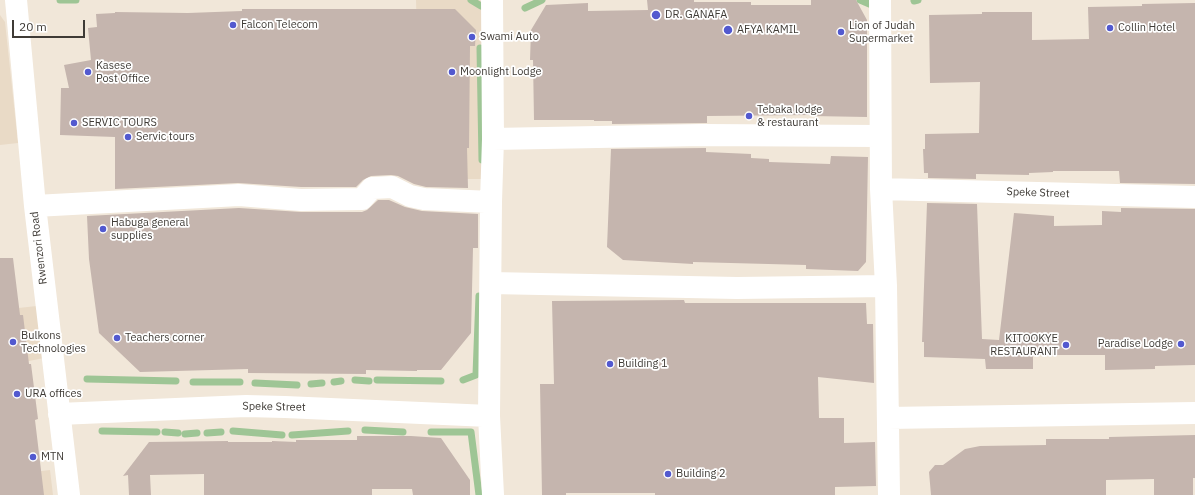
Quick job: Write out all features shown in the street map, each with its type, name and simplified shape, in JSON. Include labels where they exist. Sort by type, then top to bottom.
[{"type":"street","name":"Rwenzori Road","points":[[16,0],[34,206],[69,495]]},
{"type":"street","points":[[492,0],[493,139],[489,416],[493,495]]},
{"type":"street","points":[[880,0],[880,136],[886,286],[889,495]]},
{"type":"street","points":[[493,139],[702,135],[880,136]]},
{"type":"street","points":[[34,206],[239,195],[301,200],[362,198],[372,188],[392,187],[410,196],[424,199],[491,202]]},
{"type":"street","name":"Speke Street","points":[[881,189],[1195,197]]},
{"type":"street","points":[[491,283],[737,288],[886,286]]},
{"type":"street","name":"Speke Street","points":[[59,414],[246,406],[489,416]]},
{"type":"street","points":[[888,418],[1195,413]]},
{"type":"shaded area","points":[[416,0],[479,0],[489,9],[495,179],[421,179]]},
{"type":"shaded area","points":[[0,15],[5,22],[18,143],[0,145]]},
{"type":"shaded area","points":[[46,305],[49,357],[24,362],[0,310]]},
{"type":"shaded area","points":[[50,470],[53,495],[0,495],[0,476]]},
{"type":"building","points":[[647,0],[751,2],[751,5],[811,5],[811,0],[856,0],[867,20],[867,117],[812,115],[707,116],[707,123],[612,124],[612,121],[594,120],[534,120],[533,60],[530,60],[531,30],[546,5],[588,3],[588,11],[648,10]]},
{"type":"building","points":[[1195,3],[1195,184],[1120,183],[1119,171],[1053,171],[1029,173],[1029,175],[976,174],[976,179],[928,178],[928,173],[924,173],[923,149],[925,149],[925,134],[979,133],[980,82],[930,83],[929,15],[982,14],[982,12],[1032,12],[1032,40],[1089,39],[1088,7]]},
{"type":"building","points":[[242,9],[455,9],[476,30],[475,46],[470,46],[469,148],[467,148],[468,188],[426,187],[414,184],[398,176],[391,175],[371,176],[363,180],[356,187],[301,187],[238,183],[115,189],[115,137],[60,135],[61,88],[69,88],[64,65],[91,60],[88,28],[97,27],[96,14],[115,12],[188,13],[242,11]]},
{"type":"building","points":[[706,148],[706,152],[751,154],[751,158],[769,159],[769,162],[830,164],[831,156],[868,157],[866,262],[858,271],[806,269],[806,265],[693,262],[693,264],[623,260],[607,247],[611,149]]},
{"type":"building","points":[[378,200],[389,200],[405,207],[422,211],[478,214],[478,248],[473,248],[471,333],[441,370],[366,370],[366,374],[248,373],[248,369],[140,372],[99,333],[89,259],[87,216],[239,208],[301,212],[362,212],[367,210]]},
{"type":"building","points":[[927,203],[977,204],[982,339],[999,340],[1014,213],[1054,216],[1054,226],[1102,225],[1102,211],[1121,212],[1121,208],[1195,209],[1195,365],[1155,366],[1155,369],[1105,370],[1105,355],[1033,355],[1033,369],[986,369],[985,359],[924,357],[924,342],[922,342]]},
{"type":"building","points":[[0,258],[13,258],[20,315],[23,315],[29,364],[31,364],[38,419],[35,420],[44,495],[0,495]]},
{"type":"building","points":[[684,300],[685,303],[866,303],[867,324],[873,324],[874,383],[818,377],[819,418],[844,418],[844,443],[875,442],[876,486],[835,487],[835,495],[655,495],[655,493],[566,493],[566,495],[542,495],[540,384],[554,384],[552,301]]},
{"type":"building","points":[[1195,435],[1195,478],[1193,478],[1193,495],[1154,495],[1154,479],[1106,480],[1106,495],[931,495],[929,472],[935,465],[943,465],[965,449],[980,446],[1046,445],[1046,439],[1109,439],[1109,437]]},
{"type":"building","points":[[357,436],[411,436],[441,438],[470,480],[470,495],[413,495],[412,489],[372,489],[372,495],[204,495],[204,474],[150,475],[151,495],[129,495],[128,475],[123,476],[149,442],[296,442],[296,440],[357,440]]},
{"type":"waterway","points":[[60,0],[76,0]]},
{"type":"waterway","points":[[471,0],[481,6]]},
{"type":"waterway","points":[[525,8],[542,0]]},
{"type":"waterway","points":[[860,0],[874,6]]},
{"type":"waterway","points":[[914,1],[918,0]]},
{"type":"waterway","points":[[480,48],[482,160]]},
{"type":"waterway","points":[[463,380],[476,375],[479,296]]},
{"type":"waterway","points":[[87,379],[176,381]]},
{"type":"waterway","points":[[355,380],[369,381]]},
{"type":"waterway","points":[[377,380],[441,381]]},
{"type":"waterway","points":[[334,382],[341,381]]},
{"type":"waterway","points":[[193,382],[240,382]]},
{"type":"waterway","points":[[255,383],[297,385]]},
{"type":"waterway","points":[[311,384],[322,383]]},
{"type":"waterway","points":[[365,430],[403,432]]},
{"type":"waterway","points":[[102,431],[157,432]]},
{"type":"waterway","points":[[233,431],[282,435]]},
{"type":"waterway","points":[[292,435],[348,431]]},
{"type":"waterway","points":[[165,432],[178,433]]},
{"type":"waterway","points":[[207,433],[221,432]]},
{"type":"waterway","points":[[431,432],[471,432],[479,495]]},
{"type":"waterway","points":[[185,434],[197,433]]},
{"type":"place","name":"DR. GANAFA","points":[[656,15]]},
{"type":"place","name":"Falcon Telecom","points":[[233,25]]},
{"type":"place","name":"Collin Hotel","points":[[1110,28]]},
{"type":"place","name":"AFYA KAMIL","points":[[728,30]]},
{"type":"place","name":"Lion of Judah Supermarket","points":[[841,32]]},
{"type":"place","name":"Swami Auto","points":[[472,37]]},
{"type":"place","name":"Kasese Post Office","points":[[88,72]]},
{"type":"place","name":"Moonlight Lodge","points":[[452,72]]},
{"type":"place","name":"Tebaka lodge & restaurant","points":[[749,116]]},
{"type":"place","name":"SERVIC TOURS","points":[[74,123]]},
{"type":"place","name":"Servic tours","points":[[128,137]]},
{"type":"place","name":"Habuga general supplies","points":[[103,229]]},
{"type":"place","name":"Teachers corner","points":[[117,338]]},
{"type":"place","name":"Bulkons Technologies","points":[[13,342]]},
{"type":"place","name":"Paradise Lodge","points":[[1181,344]]},
{"type":"place","name":"KITOOKYE RESTAURANT","points":[[1066,345]]},
{"type":"place","name":"Building 1","points":[[610,364]]},
{"type":"place","name":"URA offices","points":[[17,394]]},
{"type":"place","name":"MTN","points":[[33,457]]},
{"type":"place","name":"Building 2","points":[[668,474]]}]
